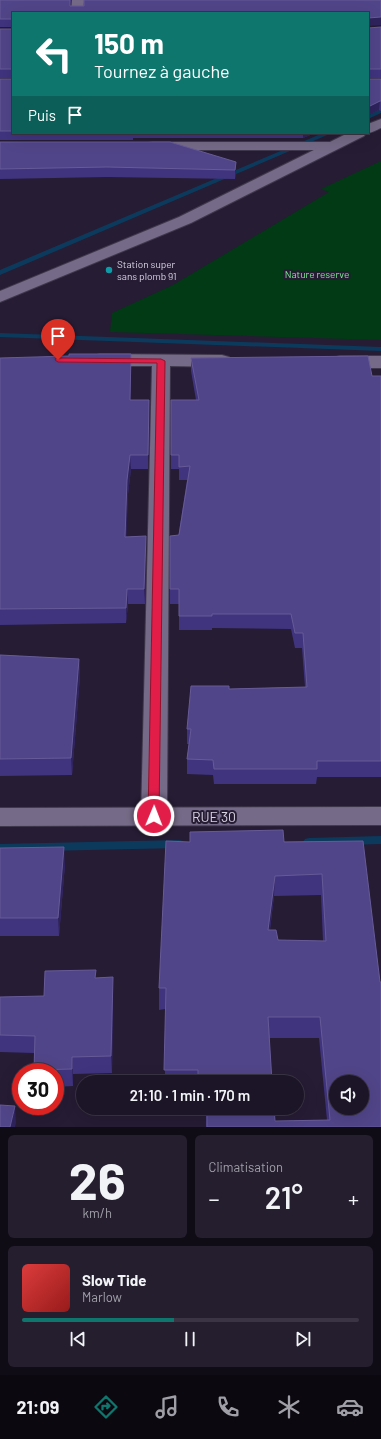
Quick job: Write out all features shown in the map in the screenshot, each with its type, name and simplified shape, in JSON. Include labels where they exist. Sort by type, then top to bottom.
[{"type":"street","points":[[77,12],[78,0]]},
{"type":"street","points":[[369,129],[381,123]]},
{"type":"street","points":[[0,297],[184,220],[358,134]]},
{"type":"street","points":[[142,146],[332,146]]},
{"type":"street","points":[[84,360],[240,361]]},
{"type":"street","points":[[154,816],[161,361]]},
{"type":"street","points":[[326,362],[381,362]]},
{"type":"street","name":"RUE 30","points":[[0,817],[381,816]]},
{"type":"green space","name":"Nature reserve","points":[[381,161],[381,340],[110,332],[112,313],[173,285],[329,192],[321,189]]},
{"type":"building","points":[[0,0],[70,0],[70,6],[84,6],[84,0],[381,0],[381,17],[369,18],[369,12],[12,12],[12,19],[0,19]]},
{"type":"building","points":[[381,27],[381,69],[369,69],[369,28]]},
{"type":"building","points":[[0,29],[12,29],[12,69],[0,69]]},
{"type":"building","points":[[0,79],[12,79],[12,131],[0,131]]},
{"type":"building","points":[[369,79],[381,79],[380,101],[369,106]]},
{"type":"building","points":[[0,142],[170,142],[236,162],[235,170],[107,167],[0,169]]},
{"type":"building","points":[[69,354],[131,354],[130,400],[149,400],[148,455],[130,455],[127,480],[125,537],[146,536],[144,589],[127,589],[126,608],[0,609],[0,358],[69,356]]},
{"type":"building","points":[[368,356],[372,376],[381,376],[381,761],[317,761],[317,769],[214,769],[213,760],[187,759],[191,729],[187,729],[191,686],[229,686],[229,689],[307,687],[303,633],[295,633],[291,614],[212,614],[212,616],[179,616],[179,589],[170,589],[170,536],[179,535],[190,466],[179,467],[179,455],[171,455],[171,400],[199,400],[191,358]]},
{"type":"building","points":[[0,655],[79,659],[71,758],[0,759]]},
{"type":"building","points":[[283,830],[284,842],[363,841],[381,982],[381,1127],[207,1127],[207,1115],[275,1115],[275,1121],[330,1120],[330,1115],[369,1115],[369,1075],[329,1075],[329,1110],[320,1017],[268,1017],[272,1075],[198,1075],[198,1070],[164,1070],[166,988],[159,988],[166,841],[190,842],[190,832]],"holes":[[[322,874],[326,941],[278,940],[276,930],[268,930],[275,876]]]},
{"type":"building","points":[[64,847],[58,918],[0,918],[0,848]]},
{"type":"building","points":[[96,970],[95,978],[113,977],[111,1056],[72,1057],[72,1069],[64,1069],[64,1063],[34,1063],[35,1036],[0,1035],[0,997],[44,996],[45,971]]},
{"type":"building","points":[[0,1105],[12,1106],[13,1115],[10,1127],[0,1127]]},
{"type":"waterway","points":[[369,117],[381,111]]},
{"type":"waterway","points":[[0,273],[327,134]]},
{"type":"waterway","points":[[0,335],[381,349]]},
{"type":"waterway","points":[[309,842],[381,840]]},
{"type":"waterway","points":[[0,848],[179,844]]},
{"type":"place","name":"Station super sans plomb 91","points":[[109,270]]},
{"type":"route","points":[[58,360],[161,361],[154,816]]}]
